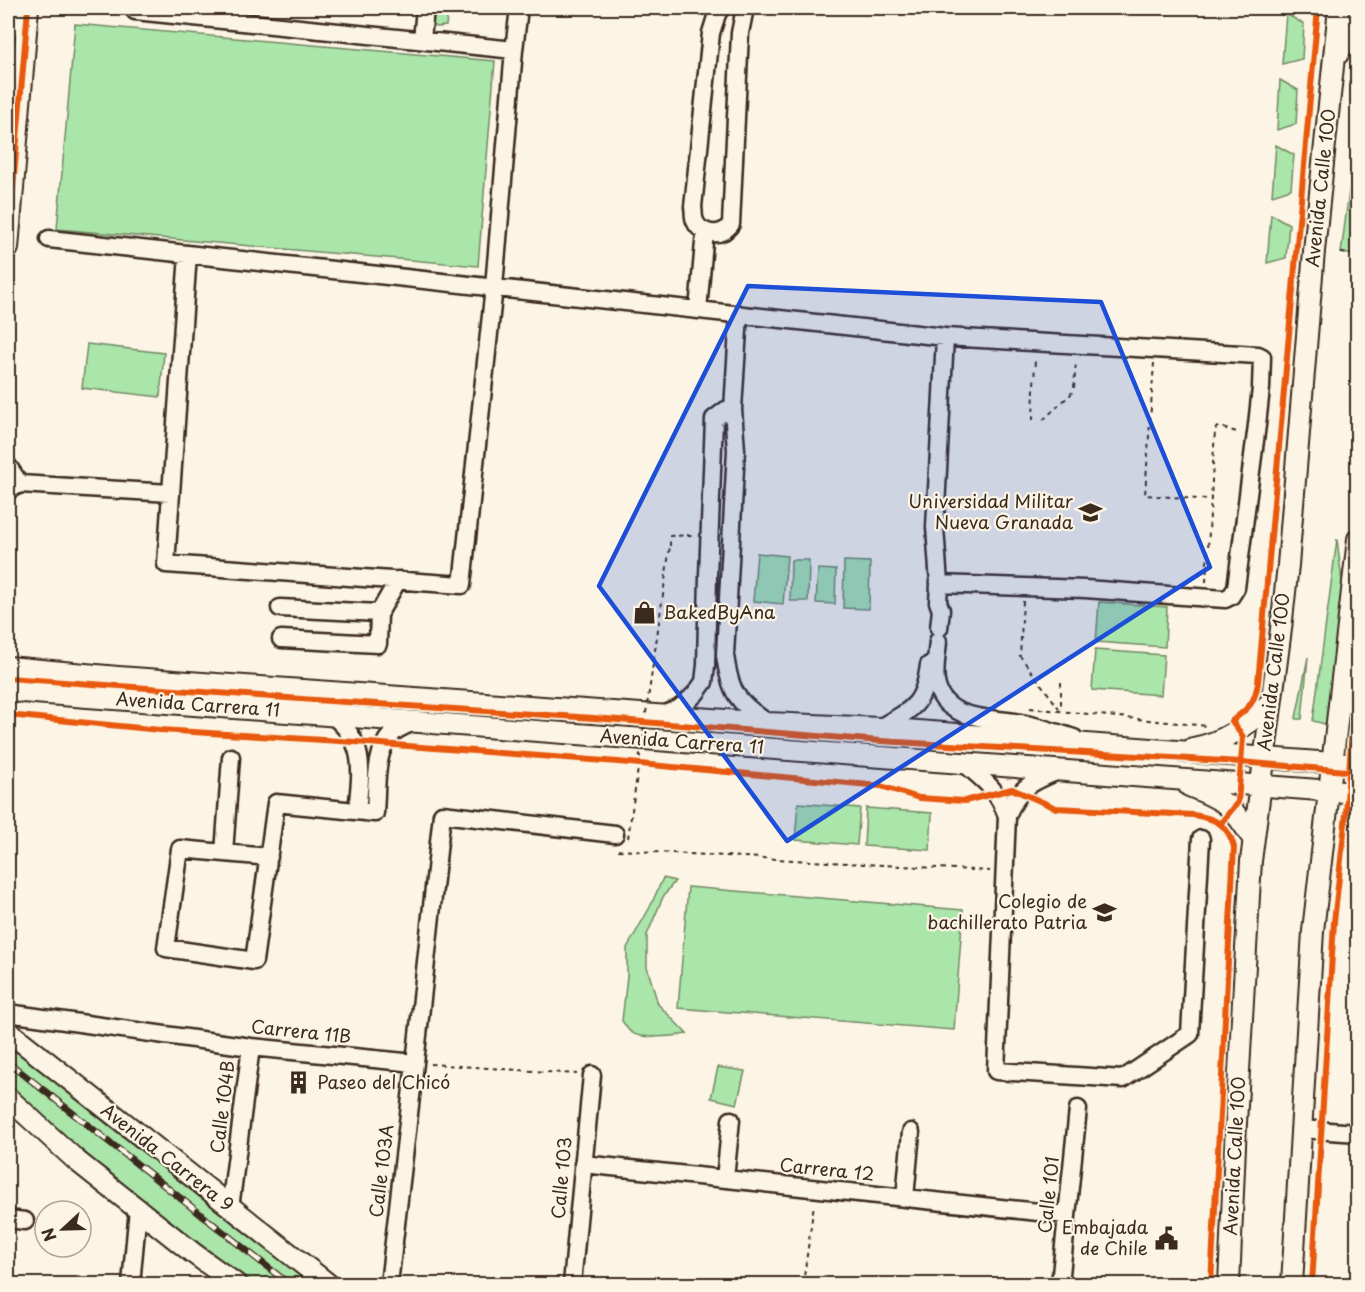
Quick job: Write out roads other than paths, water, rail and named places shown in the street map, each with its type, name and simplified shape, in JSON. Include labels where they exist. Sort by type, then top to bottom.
[{"type":"main road","points":[[8,27],[9,8]]},
{"type":"main road","points":[[8,234],[28,8]]},
{"type":"main road","name":"Avenida Calle 100","points":[[1229,1284],[1253,839],[1287,565],[1314,251],[1339,8]]},
{"type":"main road","name":"Avenida Calle 100","points":[[1334,61],[1358,20]]},
{"type":"main road","points":[[1334,61],[1358,53]]},
{"type":"main road","points":[[1292,1284],[1313,931],[1358,539]]},
{"type":"main road","name":"Avenida Carrera 11","points":[[13,666],[118,677],[657,719],[879,728],[1358,765]]},
{"type":"main road","name":"Avenida Carrera 11","points":[[9,692],[1358,793]]},
{"type":"main road","points":[[1178,751],[1219,740],[1238,730],[1271,702]]},
{"type":"main road","points":[[1164,778],[1222,801],[1233,809],[1253,839]]},
{"type":"main road","name":"Avenida Carrera 9","points":[[8,1031],[328,1284]]},
{"type":"main road","points":[[12,1104],[77,1161],[236,1284]]},
{"type":"street","points":[[136,8],[135,11],[514,50]]},
{"type":"street","points":[[422,40],[424,8]]},
{"type":"street","points":[[189,254],[166,564],[462,585],[494,287],[519,8]]},
{"type":"street","points":[[721,8],[711,33],[693,207],[695,222],[700,228],[714,234],[724,231],[731,224],[740,33],[745,8]]},
{"type":"street","points":[[698,310],[705,231]]},
{"type":"street","points":[[49,239],[945,337],[1262,357],[1257,425],[1236,588],[1231,596],[1224,599],[1085,589],[939,584]]},
{"type":"street","points":[[740,314],[733,409],[736,450],[725,655],[730,684],[735,695],[751,711],[768,723]]},
{"type":"street","points":[[945,337],[934,527],[939,584],[938,602],[934,609],[936,674],[939,692],[958,712],[970,716],[1023,723],[1101,746]]},
{"type":"street","points":[[657,719],[687,702],[704,682],[714,419],[726,410],[733,409]]},
{"type":"street","points":[[8,466],[14,487],[170,494]]},
{"type":"street","points":[[281,639],[378,644],[379,613],[398,580]]},
{"type":"street","points":[[280,608],[379,613]]},
{"type":"street","points":[[879,728],[909,711],[920,699],[927,683],[936,634]]},
{"type":"street","points":[[333,716],[349,732],[360,756],[357,811]]},
{"type":"street","points":[[268,857],[180,849],[166,948],[254,961],[276,803],[375,813],[378,758],[383,744],[403,726],[417,721]]},
{"type":"street","points":[[224,853],[231,757]]},
{"type":"street","points":[[965,764],[993,788],[1007,816]]},
{"type":"street","points":[[1058,771],[1024,789],[1012,802],[1007,816],[996,1071],[1123,1079],[1190,1034],[1201,839]]},
{"type":"street","name":"Calle 103A","points":[[389,1284],[442,814],[621,836]]},
{"type":"street","name":"Carrera 11B","points":[[8,1013],[250,1047],[415,1063]]},
{"type":"street","name":"Calle 104B","points":[[231,1208],[250,1047]]},
{"type":"street","name":"Calle 103","points":[[572,1284],[592,1076]]},
{"type":"street","name":"Calle 101","points":[[1060,1284],[1078,1109]]},
{"type":"street","points":[[725,1179],[731,1120]]},
{"type":"street","points":[[1300,1129],[1358,1134]]},
{"type":"street","points":[[905,1198],[911,1132]]},
{"type":"street","name":"Carrera 12","points":[[583,1164],[1067,1215]]},
{"type":"street","points":[[131,1284],[138,1209]]},
{"type":"street","points":[[8,1219],[26,1221]]},
{"type":"railway","points":[[8,1062],[289,1284]]},
{"type":"place","name":"Universidad Militar Nueva Granada","points":[[1091,512]]},
{"type":"place","name":"BakedByAna","points":[[645,613]]},
{"type":"place","name":"Colegio de bachillerato Patria","points":[[1105,912]]},
{"type":"place","name":"Paseo del Chicó","points":[[299,1083]]},
{"type":"place","name":"Embajada de Chile","points":[[1166,1238]]}]
